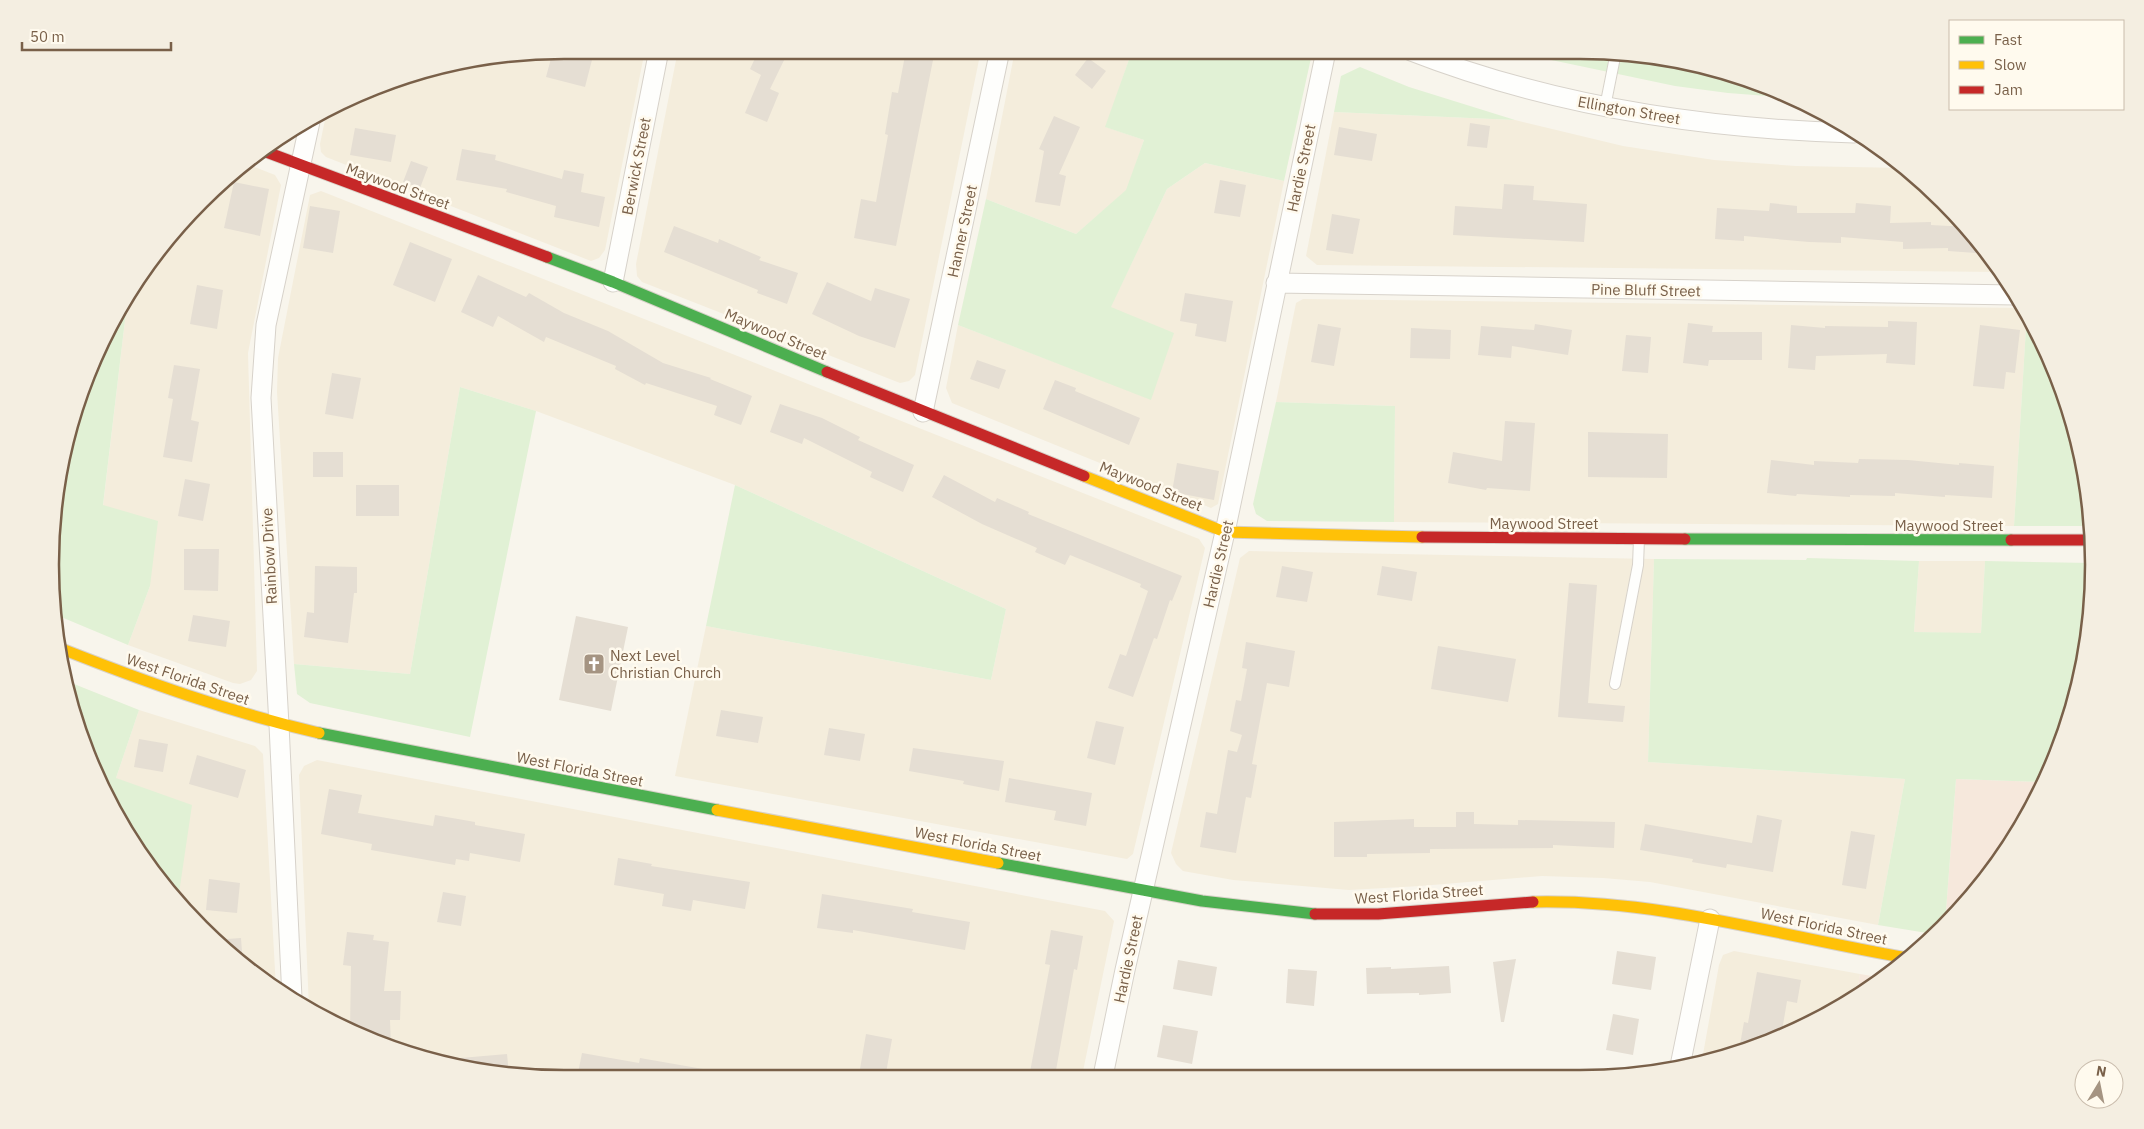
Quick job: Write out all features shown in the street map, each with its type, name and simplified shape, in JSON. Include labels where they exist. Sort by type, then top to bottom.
[{"type":"street","name":"Berwick Street","points":[[612,282],[657,59]]},
{"type":"street","name":"Hanner Street","points":[[923,412],[998,59]]},
{"type":"street","name":"Hardie Street","points":[[1104,1070],[1225,532],[1324,59]]},
{"type":"street","name":"Ellington Street","points":[[1431,59],[1519,87],[1606,107],[1727,126],[1839,131]]},
{"type":"street","name":"Rainbow Drive","points":[[292,990],[280,725],[261,398],[266,325],[308,130]]},
{"type":"street","name":"Maywood Street","points":[[270,154],[612,282],[923,412],[1225,532],[1298,535],[2084,540]]},
{"type":"street","name":"Pine Bluff Street","points":[[1276,283],[2007,295]]},
{"type":"street","name":"West Florida Street","points":[[66,651],[146,682],[280,725],[350,740],[1143,891],[1236,906],[1313,913],[1377,914],[1546,901],[1624,905],[1710,919],[1899,956]]},
{"type":"street","points":[[1681,1060],[1710,919]]},
{"type":"lane","points":[[1606,107],[1615,60]]},
{"type":"lane","points":[[1615,684],[1638,565],[1639,538]]},
{"type":"shaded area","points":[[643,59],[605,250],[599,258],[591,261],[326,157],[321,152],[320,144],[325,120],[371,97],[434,76],[466,68],[531,60]]},
{"type":"shaded area","points":[[676,59],[979,59],[915,375],[909,381],[900,383],[642,282],[637,276],[636,264]]},
{"type":"shaded area","points":[[1013,59],[1129,59],[1106,127],[1144,140],[1127,190],[1076,234],[986,199]]},
{"type":"shaded area","points":[[1334,112],[1515,120],[1623,146],[1714,160],[1796,166],[1893,168],[1913,184],[1960,231],[1991,272],[1317,265],[1306,256]]},
{"type":"shaded area","points":[[1205,163],[1284,181],[1218,504],[1211,508],[952,403],[946,388],[958,325],[1151,399],[1110,308],[1167,189]]},
{"type":"shaded area","points":[[253,166],[275,175],[281,185],[248,353],[257,671],[251,680],[240,684],[233,683],[128,645],[150,586],[103,506],[126,314],[144,284],[184,231],[231,184]]},
{"type":"shaded area","points":[[321,191],[1199,539],[1205,548],[1133,854],[1127,859],[675,776],[706,626],[991,680],[1006,609],[735,485],[536,411],[460,387],[410,674],[294,664],[277,392],[278,358],[310,195]]},
{"type":"shaded area","points":[[1303,299],[2014,308],[2026,328],[2014,526],[1394,522],[1395,406],[1276,402],[1296,303]]},
{"type":"shaded area","points":[[1249,551],[1654,559],[1648,762],[1905,779],[1878,925],[1650,882],[1603,878],[1542,876],[1349,890],[1233,880],[1183,871],[1176,864],[1171,853],[1240,558]]},
{"type":"shaded area","points":[[1919,561],[1985,561],[1981,634],[1914,632]]},
{"type":"shaded area","points":[[139,710],[255,746],[263,754],[276,979],[231,945],[184,898],[165,875],[116,778]]},
{"type":"shaded area","points":[[317,760],[1105,911],[1114,921],[1083,1070],[531,1069],[466,1061],[434,1053],[371,1032],[309,1000],[299,775],[304,766]]},
{"type":"shaded area","points":[[1956,779],[2036,782],[2000,845],[1981,872],[1946,913]]},
{"type":"shaded area","points":[[1734,951],[1860,974],[1858,986],[1803,1018],[1773,1032],[1703,1055],[1719,965],[1723,955]]},
{"type":"shaded area","points":[[1860,974],[1873,976],[1860,985],[1858,986]]},
{"type":"green space","points":[[1129,59],[1311,59],[1284,181],[1205,163],[1167,189],[1111,307],[1174,333],[1151,400],[958,325],[986,199],[1076,234],[1126,190],[1144,140],[1105,127]]},
{"type":"green space","points":[[1546,59],[1613,60],[1678,68],[1710,76],[1771,96],[1675,86]]},
{"type":"green space","points":[[1360,67],[1409,87],[1515,120],[1334,112],[1341,76]]},
{"type":"green space","points":[[126,314],[103,505],[158,521],[150,586],[128,645],[62,617],[59,564],[63,498],[76,434],[97,371]]},
{"type":"green space","points":[[2026,328],[2047,371],[2068,434],[2076,466],[2084,526],[2014,526]]},
{"type":"green space","points":[[460,387],[536,411],[470,737],[310,703],[297,694],[294,664],[410,674]]},
{"type":"green space","points":[[1276,402],[1395,406],[1394,522],[1267,521],[1256,514],[1253,504]]},
{"type":"green space","points":[[735,485],[1006,609],[991,680],[706,626]]},
{"type":"green space","points":[[1807,558],[1919,561],[1914,632],[1981,633],[1985,561],[2085,563],[2084,598],[2076,663],[2068,695],[2047,758],[2036,782],[1956,779],[1946,913],[1926,933],[1878,925],[1905,779],[1648,762],[1654,559],[1806,560]]},
{"type":"green space","points":[[73,684],[139,710],[116,778],[192,805],[179,892],[144,845],[111,788],[97,758]]},
{"type":"building","points":[[551,59],[592,59],[585,87],[546,77]]},
{"type":"building","points":[[755,59],[785,59],[770,89],[779,93],[767,122],[745,113],[761,75],[750,69]]},
{"type":"building","points":[[904,59],[933,59],[896,246],[854,238],[861,199],[876,202],[888,135],[885,134],[892,92],[898,93]]},
{"type":"building","points":[[1087,59],[1106,71],[1092,89],[1075,75]]},
{"type":"building","points":[[1054,116],[1080,127],[1059,174],[1066,176],[1060,206],[1035,202],[1044,151],[1039,149]]},
{"type":"building","points":[[1470,123],[1490,126],[1487,148],[1467,146]]},
{"type":"building","points":[[1339,127],[1377,134],[1372,161],[1334,155]]},
{"type":"building","points":[[355,128],[396,135],[391,162],[350,155]]},
{"type":"building","points":[[462,149],[496,155],[495,160],[562,179],[564,170],[584,174],[581,192],[605,197],[599,227],[554,217],[556,206],[506,192],[507,189],[456,180]]},
{"type":"building","points":[[411,161],[428,167],[420,188],[403,182]]},
{"type":"building","points":[[1220,180],[1246,185],[1240,217],[1214,213]]},
{"type":"building","points":[[234,182],[269,189],[260,236],[224,228]]},
{"type":"building","points":[[1504,184],[1534,186],[1533,200],[1587,204],[1584,242],[1453,235],[1455,206],[1502,209]]},
{"type":"building","points":[[1770,203],[1797,206],[1797,213],[1855,213],[1856,203],[1891,206],[1890,223],[1931,222],[1931,225],[1956,226],[1976,253],[1948,251],[1948,248],[1903,249],[1903,242],[1841,237],[1841,243],[1744,236],[1744,241],[1715,239],[1717,208],[1769,211]]},
{"type":"building","points":[[310,206],[340,211],[333,253],[303,248]]},
{"type":"building","points":[[1332,214],[1360,219],[1353,254],[1326,250]]},
{"type":"building","points":[[674,226],[718,243],[719,239],[761,257],[759,260],[798,273],[787,304],[757,293],[758,290],[664,252]]},
{"type":"building","points":[[410,242],[452,259],[435,302],[393,285]]},
{"type":"building","points":[[478,275],[526,297],[529,293],[564,313],[608,331],[663,363],[711,378],[752,396],[741,425],[714,415],[717,406],[646,383],[645,385],[615,369],[616,366],[546,337],[544,342],[498,316],[493,327],[461,312]]},
{"type":"building","points":[[827,282],[871,301],[875,288],[910,299],[895,348],[859,336],[812,314]]},
{"type":"building","points":[[197,285],[223,290],[217,329],[190,324]]},
{"type":"building","points":[[1185,293],[1233,301],[1226,342],[1195,336],[1197,324],[1180,321]]},
{"type":"building","points":[[1888,321],[1917,322],[1915,365],[1886,363],[1887,354],[1816,356],[1815,370],[1788,368],[1791,325],[1825,328],[1825,326],[1888,327]]},
{"type":"building","points":[[1688,323],[1713,326],[1712,332],[1762,332],[1762,360],[1709,360],[1708,366],[1683,363]]},
{"type":"building","points":[[1318,324],[1341,328],[1334,366],[1311,362]]},
{"type":"building","points":[[1535,324],[1572,330],[1568,355],[1512,346],[1511,358],[1478,355],[1481,326],[1534,330]]},
{"type":"building","points":[[1980,325],[2020,330],[2015,373],[2006,372],[2004,389],[1973,386]]},
{"type":"building","points":[[1411,328],[1451,330],[1450,359],[1410,358]]},
{"type":"building","points":[[1626,335],[1651,337],[1648,373],[1622,371]]},
{"type":"building","points":[[977,360],[1006,370],[999,389],[970,379]]},
{"type":"building","points":[[174,365],[200,369],[191,420],[199,422],[192,462],[163,457],[173,399],[168,398]]},
{"type":"building","points":[[332,373],[361,378],[353,419],[325,414]]},
{"type":"building","points":[[1055,380],[1076,388],[1075,391],[1140,418],[1129,445],[1043,409]]},
{"type":"building","points":[[780,404],[822,418],[860,437],[858,440],[914,465],[903,492],[870,477],[872,472],[804,438],[802,444],[770,432]]},
{"type":"building","points":[[1505,421],[1535,423],[1530,491],[1487,488],[1486,490],[1448,483],[1453,452],[1502,461]]},
{"type":"building","points":[[1588,432],[1668,434],[1667,478],[1588,477]]},
{"type":"building","points":[[313,452],[343,452],[343,477],[313,477]]},
{"type":"building","points":[[1859,459],[1908,460],[1994,466],[1992,498],[1895,493],[1895,496],[1850,495],[1850,497],[1797,494],[1796,496],[1767,493],[1771,460],[1814,465],[1814,461],[1858,463]]},
{"type":"building","points":[[1177,463],[1219,471],[1214,500],[1172,492]]},
{"type":"building","points":[[944,475],[995,502],[997,498],[1029,512],[1028,514],[1182,576],[1172,601],[1170,600],[1157,639],[1154,638],[1133,697],[1108,688],[1120,654],[1126,656],[1148,591],[1140,587],[1141,584],[1070,555],[1065,565],[1035,552],[1037,548],[982,524],[932,497]]},
{"type":"building","points":[[185,479],[210,484],[203,521],[178,516]]},
{"type":"building","points":[[356,485],[399,485],[399,516],[356,516]]},
{"type":"building","points":[[184,549],[219,549],[218,591],[184,590]]},
{"type":"building","points":[[315,566],[357,567],[357,593],[354,593],[348,643],[304,637],[307,612],[314,613]]},
{"type":"building","points":[[1282,566],[1313,572],[1307,602],[1276,597]]},
{"type":"building","points":[[1382,566],[1417,572],[1412,601],[1377,595]]},
{"type":"building","points":[[1569,583],[1597,585],[1588,703],[1625,706],[1623,722],[1558,717]]},
{"type":"building","points":[[193,615],[230,621],[226,647],[188,641]]},
{"type":"building","name":"Next Level Christian Church","points":[[576,616],[628,627],[611,711],[559,700]]},
{"type":"building","points":[[1246,642],[1295,651],[1289,687],[1267,683],[1252,764],[1257,765],[1251,798],[1246,797],[1236,853],[1200,847],[1206,812],[1217,814],[1228,750],[1237,752],[1242,735],[1230,731],[1236,700],[1241,701],[1247,669],[1242,668]]},
{"type":"building","points":[[1438,646],[1516,659],[1508,702],[1431,689]]},
{"type":"building","points":[[721,710],[763,717],[758,743],[716,736]]},
{"type":"building","points":[[1096,721],[1124,727],[1115,765],[1087,758]]},
{"type":"building","points":[[829,728],[865,734],[860,761],[824,755]]},
{"type":"building","points":[[139,739],[168,744],[163,772],[134,767]]},
{"type":"building","points":[[913,748],[1004,761],[999,791],[963,784],[964,781],[909,771]]},
{"type":"building","points":[[197,755],[246,770],[238,798],[189,784]]},
{"type":"building","points":[[1009,778],[1092,793],[1086,826],[1054,820],[1056,811],[1005,802]]},
{"type":"building","points":[[329,789],[362,795],[358,813],[433,826],[435,815],[475,822],[475,825],[525,834],[520,862],[470,853],[469,861],[456,859],[455,865],[371,850],[372,844],[321,834]]},
{"type":"building","points":[[1456,812],[1474,812],[1474,824],[1518,825],[1518,820],[1615,822],[1614,848],[1553,845],[1553,848],[1430,849],[1430,853],[1367,854],[1367,857],[1334,857],[1334,822],[1414,819],[1414,827],[1456,827]]},
{"type":"building","points":[[1757,815],[1782,820],[1773,872],[1727,864],[1726,868],[1692,862],[1693,859],[1640,850],[1645,824],[1752,843]]},
{"type":"building","points":[[1851,831],[1875,835],[1866,889],[1842,885]]},
{"type":"building","points":[[618,858],[652,864],[651,866],[750,882],[745,909],[693,900],[691,911],[662,906],[664,894],[614,885]]},
{"type":"building","points":[[209,879],[240,883],[237,913],[206,910]]},
{"type":"building","points":[[443,892],[466,896],[461,926],[437,922]]},
{"type":"building","points":[[822,894],[913,909],[912,912],[970,922],[965,950],[853,930],[853,933],[817,928]]},
{"type":"building","points":[[1051,930],[1083,936],[1077,970],[1074,969],[1056,1070],[1030,1070],[1050,965],[1045,964]]},
{"type":"building","points":[[347,932],[374,935],[373,940],[389,942],[384,991],[401,991],[400,1020],[390,1020],[391,1039],[350,1022],[351,966],[343,965]]},
{"type":"building","points":[[241,938],[242,954],[231,945],[225,939]]},
{"type":"building","points":[[1617,951],[1656,957],[1651,990],[1612,984]]},
{"type":"building","points":[[1516,959],[1504,1022],[1501,1022],[1493,962]]},
{"type":"building","points":[[1178,960],[1217,967],[1212,996],[1173,989]]},
{"type":"building","points":[[1449,966],[1451,993],[1419,995],[1419,993],[1367,994],[1366,968],[1391,967],[1391,969]]},
{"type":"building","points":[[1288,969],[1317,971],[1314,1006],[1286,1003]]},
{"type":"building","points":[[1757,972],[1801,980],[1797,1003],[1787,1001],[1783,1028],[1740,1044],[1744,1022],[1748,1023]]},
{"type":"building","points":[[1613,1014],[1639,1019],[1633,1055],[1606,1050]]},
{"type":"building","points":[[1163,1025],[1198,1031],[1192,1064],[1157,1057]]},
{"type":"building","points":[[866,1034],[892,1039],[887,1070],[860,1069]]},
{"type":"building","points":[[582,1053],[639,1063],[640,1058],[703,1069],[703,1070],[579,1070]]},
{"type":"building","points":[[507,1054],[508,1067],[466,1061],[456,1058]]},
{"type":"traffic: fast","points":[[547,257],[613,282],[827,372]]},
{"type":"traffic: fast","points":[[1685,539],[2011,540]]},
{"type":"traffic: fast","points":[[319,733],[717,810]]},
{"type":"traffic: fast","points":[[998,863],[1202,901],[1315,914]]},
{"type":"traffic: slow","points":[[1084,476],[1225,532],[1422,537]]},
{"type":"traffic: slow","points":[[66,650],[186,695],[285,725],[319,733]]},
{"type":"traffic: slow","points":[[717,810],[998,863]]},
{"type":"traffic: slow","points":[[1533,902],[1580,903],[1675,913],[1899,956]]},
{"type":"traffic: jam","points":[[270,154],[547,257]]},
{"type":"traffic: jam","points":[[827,372],[1084,476]]},
{"type":"traffic: jam","points":[[1422,537],[1685,539]]},
{"type":"traffic: jam","points":[[2011,540],[2084,540]]},
{"type":"traffic: jam","points":[[1315,914],[1378,914],[1533,902]]},
{"type":"place","name":"Next Level Christian Church","points":[[594,664]]}]
